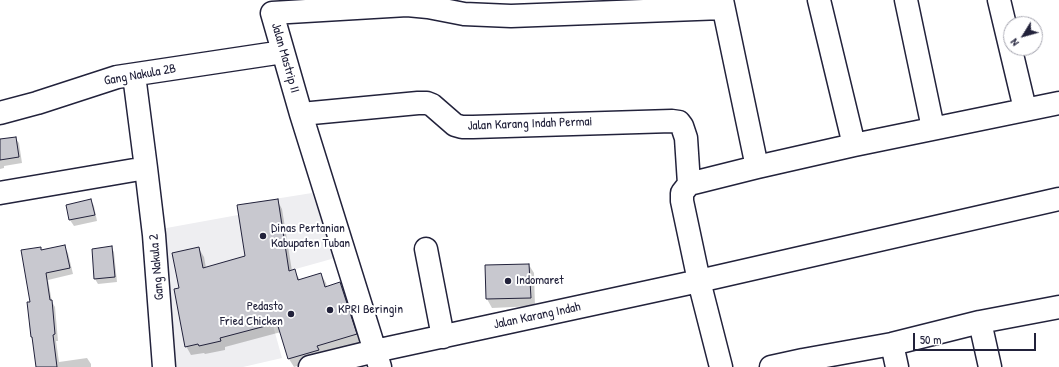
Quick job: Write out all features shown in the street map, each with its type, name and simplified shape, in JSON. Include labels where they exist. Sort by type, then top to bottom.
[{"type":"street","points":[[820,0],[854,145]]},
{"type":"street","points":[[906,0],[933,128]]},
{"type":"street","points":[[999,0],[1025,109]]},
{"type":"street","name":"Jalan Mastrip II","points":[[378,359],[301,114],[284,52],[269,6],[376,3],[421,6],[464,14],[480,7],[511,16],[723,4]]},
{"type":"street","points":[[723,4],[758,167]]},
{"type":"street","name":"Gang Nakula 2B","points":[[0,113],[37,103],[117,77],[284,52]]},
{"type":"street","name":"Gang Nakula 2","points":[[134,75],[154,235],[164,367]]},
{"type":"street","name":"Jalan Karang Indah Permai","points":[[301,114],[427,103],[432,105],[455,125],[462,127],[672,120],[679,122],[686,138],[689,184]]},
{"type":"street","points":[[721,367],[682,201],[682,193],[689,184],[854,145],[1059,103]]},
{"type":"street","points":[[0,193],[146,168]]},
{"type":"street","name":"Jalan Karang Indah","points":[[310,367],[378,359],[443,337],[700,281],[1059,199]]},
{"type":"street","points":[[426,249],[443,337]]},
{"type":"street","points":[[771,367],[804,364],[980,322],[1059,307]]},
{"type":"street","points":[[980,322],[990,367]]},
{"type":"street","points":[[892,344],[897,367]]},
{"type":"shaded area","points":[[312,193],[335,258],[260,279],[282,358],[243,367],[171,367],[161,229],[238,215],[237,205]]},
{"type":"building","points":[[16,137],[19,157],[0,160],[0,139]]},
{"type":"building","points":[[91,199],[95,215],[69,220],[66,205]]},
{"type":"building","points":[[278,199],[289,271],[295,269],[298,280],[321,273],[325,287],[340,282],[357,334],[317,346],[319,350],[288,359],[277,323],[220,338],[221,341],[199,346],[198,344],[185,347],[174,289],[179,288],[172,253],[199,247],[203,268],[245,256],[237,205]]},
{"type":"building","points":[[65,245],[70,268],[46,273],[50,300],[52,300],[55,334],[53,335],[57,367],[36,367],[27,302],[30,302],[21,250],[41,247],[41,250]]},
{"type":"building","points":[[112,246],[115,277],[94,279],[92,249]]},
{"type":"building","name":"Indomaret","points":[[529,264],[531,298],[486,299],[485,265]]},
{"type":"place","name":"Dinas Pertanian Kabupaten Tuban","points":[[263,236]]},
{"type":"place","name":"Indomaret","points":[[508,281]]},
{"type":"place","name":"KPRI Beringin","points":[[330,310]]},
{"type":"place","name":"Pedasto Fried Chicken","points":[[291,314]]}]
